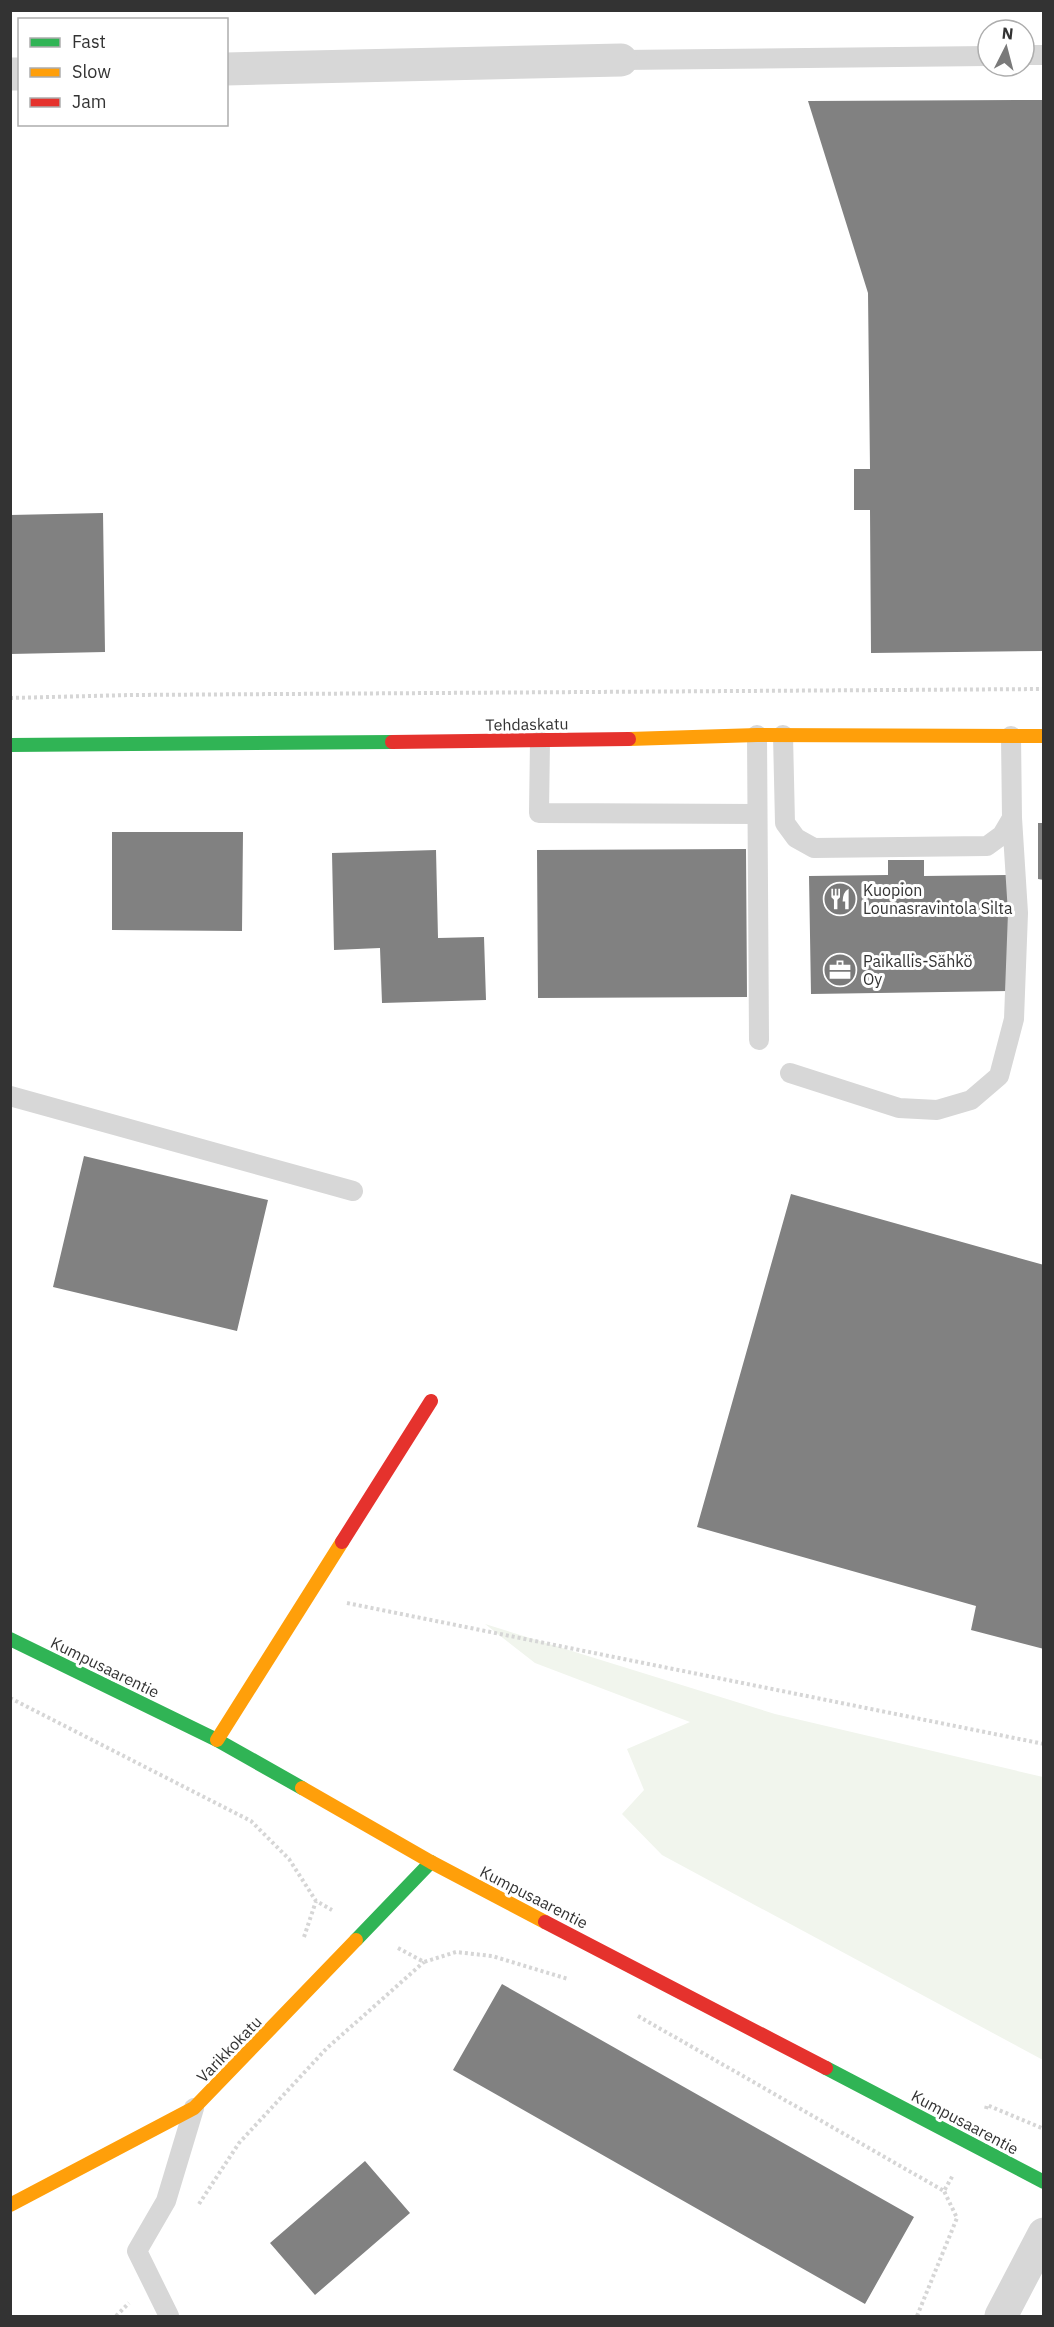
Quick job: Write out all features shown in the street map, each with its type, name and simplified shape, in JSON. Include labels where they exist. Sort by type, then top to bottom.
[{"type":"street","points":[[228,69],[621,60]]},
{"type":"street","name":"Tehdaskatu","points":[[10,745],[540,741],[757,735],[1044,736]]},
{"type":"street","points":[[217,1740],[431,1401]]},
{"type":"street","name":"Kumpusaarentie","points":[[10,1639],[217,1740],[431,1862],[1044,2182]]},
{"type":"street","name":"Varikkokatu","points":[[10,2205],[194,2108],[368,1930],[431,1862]]},
{"type":"street","points":[[1001,2316],[1044,2234]]},
{"type":"lane","points":[[621,60],[976,56]]},
{"type":"lane","points":[[757,735],[759,1040]]},
{"type":"lane","points":[[783,735],[785,823],[796,838],[814,848],[987,846],[1002,835],[1012,818]]},
{"type":"lane","points":[[790,1073],[899,1108],[937,1110],[971,1100],[999,1076],[1014,1019],[1018,913],[1012,818],[1011,736]]},
{"type":"lane","points":[[540,741],[539,813],[757,814]]},
{"type":"lane","points":[[10,1096],[353,1191]]},
{"type":"lane","points":[[170,2316],[137,2251],[166,2201],[194,2108]]},
{"type":"path","points":[[10,699],[130,694],[1044,689]]},
{"type":"path","points":[[309,1595],[1044,1744]]},
{"type":"path","points":[[10,1698],[251,1821],[289,1859],[316,1901],[424,1962]]},
{"type":"path","points":[[302,1942],[316,1901]]},
{"type":"path","points":[[195,2210],[238,2143],[326,2049],[424,1962],[456,1952],[492,1956],[579,1982]]},
{"type":"path","points":[[917,2316],[957,2218],[944,2191]]},
{"type":"path","points":[[116,2316],[152,2280]]},
{"type":"shaded area","points":[[485,1624],[775,1714],[1043,1777],[1043,2060],[662,1855],[622,1814],[644,1790],[627,1749],[690,1722],[535,1663]]},
{"type":"building","points":[[1044,100],[1044,651],[871,653],[870,510],[854,510],[854,469],[870,469],[868,293],[808,101]]},
{"type":"building","points":[[103,513],[105,652],[10,654],[10,515]]},
{"type":"building","points":[[1038,823],[1044,823],[1044,880],[1038,879]]},
{"type":"building","points":[[112,832],[243,832],[242,931],[112,930]]},
{"type":"building","points":[[746,849],[747,997],[538,998],[537,850]]},
{"type":"building","points":[[436,850],[438,938],[484,937],[486,1000],[382,1003],[380,948],[334,950],[332,853]]},
{"type":"building","points":[[888,860],[924,860],[924,876],[1008,875],[1009,991],[811,994],[809,876],[888,875]]},
{"type":"building","points":[[84,1156],[268,1200],[237,1331],[53,1287]]},
{"type":"building","points":[[791,1194],[1044,1265],[1044,1649],[971,1630],[976,1606],[697,1527]]},
{"type":"building","points":[[502,1984],[914,2217],[865,2304],[453,2070]]},
{"type":"building","points":[[365,2161],[410,2213],[315,2295],[270,2243]]},
{"type":"traffic: fast","points":[[10,745],[392,742]]},
{"type":"traffic: fast","points":[[10,1639],[217,1740],[302,1788]]},
{"type":"traffic: fast","points":[[356,1940],[431,1862]]},
{"type":"traffic: fast","points":[[826,2068],[1044,2182]]},
{"type":"traffic: slow","points":[[629,739],[757,735],[1044,736]]},
{"type":"traffic: slow","points":[[217,1740],[342,1542]]},
{"type":"traffic: slow","points":[[302,1788],[431,1862],[545,1922]]},
{"type":"traffic: slow","points":[[10,2205],[194,2108],[356,1940]]},
{"type":"traffic: jam","points":[[392,742],[629,739]]},
{"type":"traffic: jam","points":[[342,1542],[431,1401]]},
{"type":"traffic: jam","points":[[545,1922],[826,2068]]},
{"type":"place","name":"Kuopion Lounasravintola Silta","points":[[840,899]]},
{"type":"place","name":"Paikallis-Sähkö Oy","points":[[840,970]]}]
